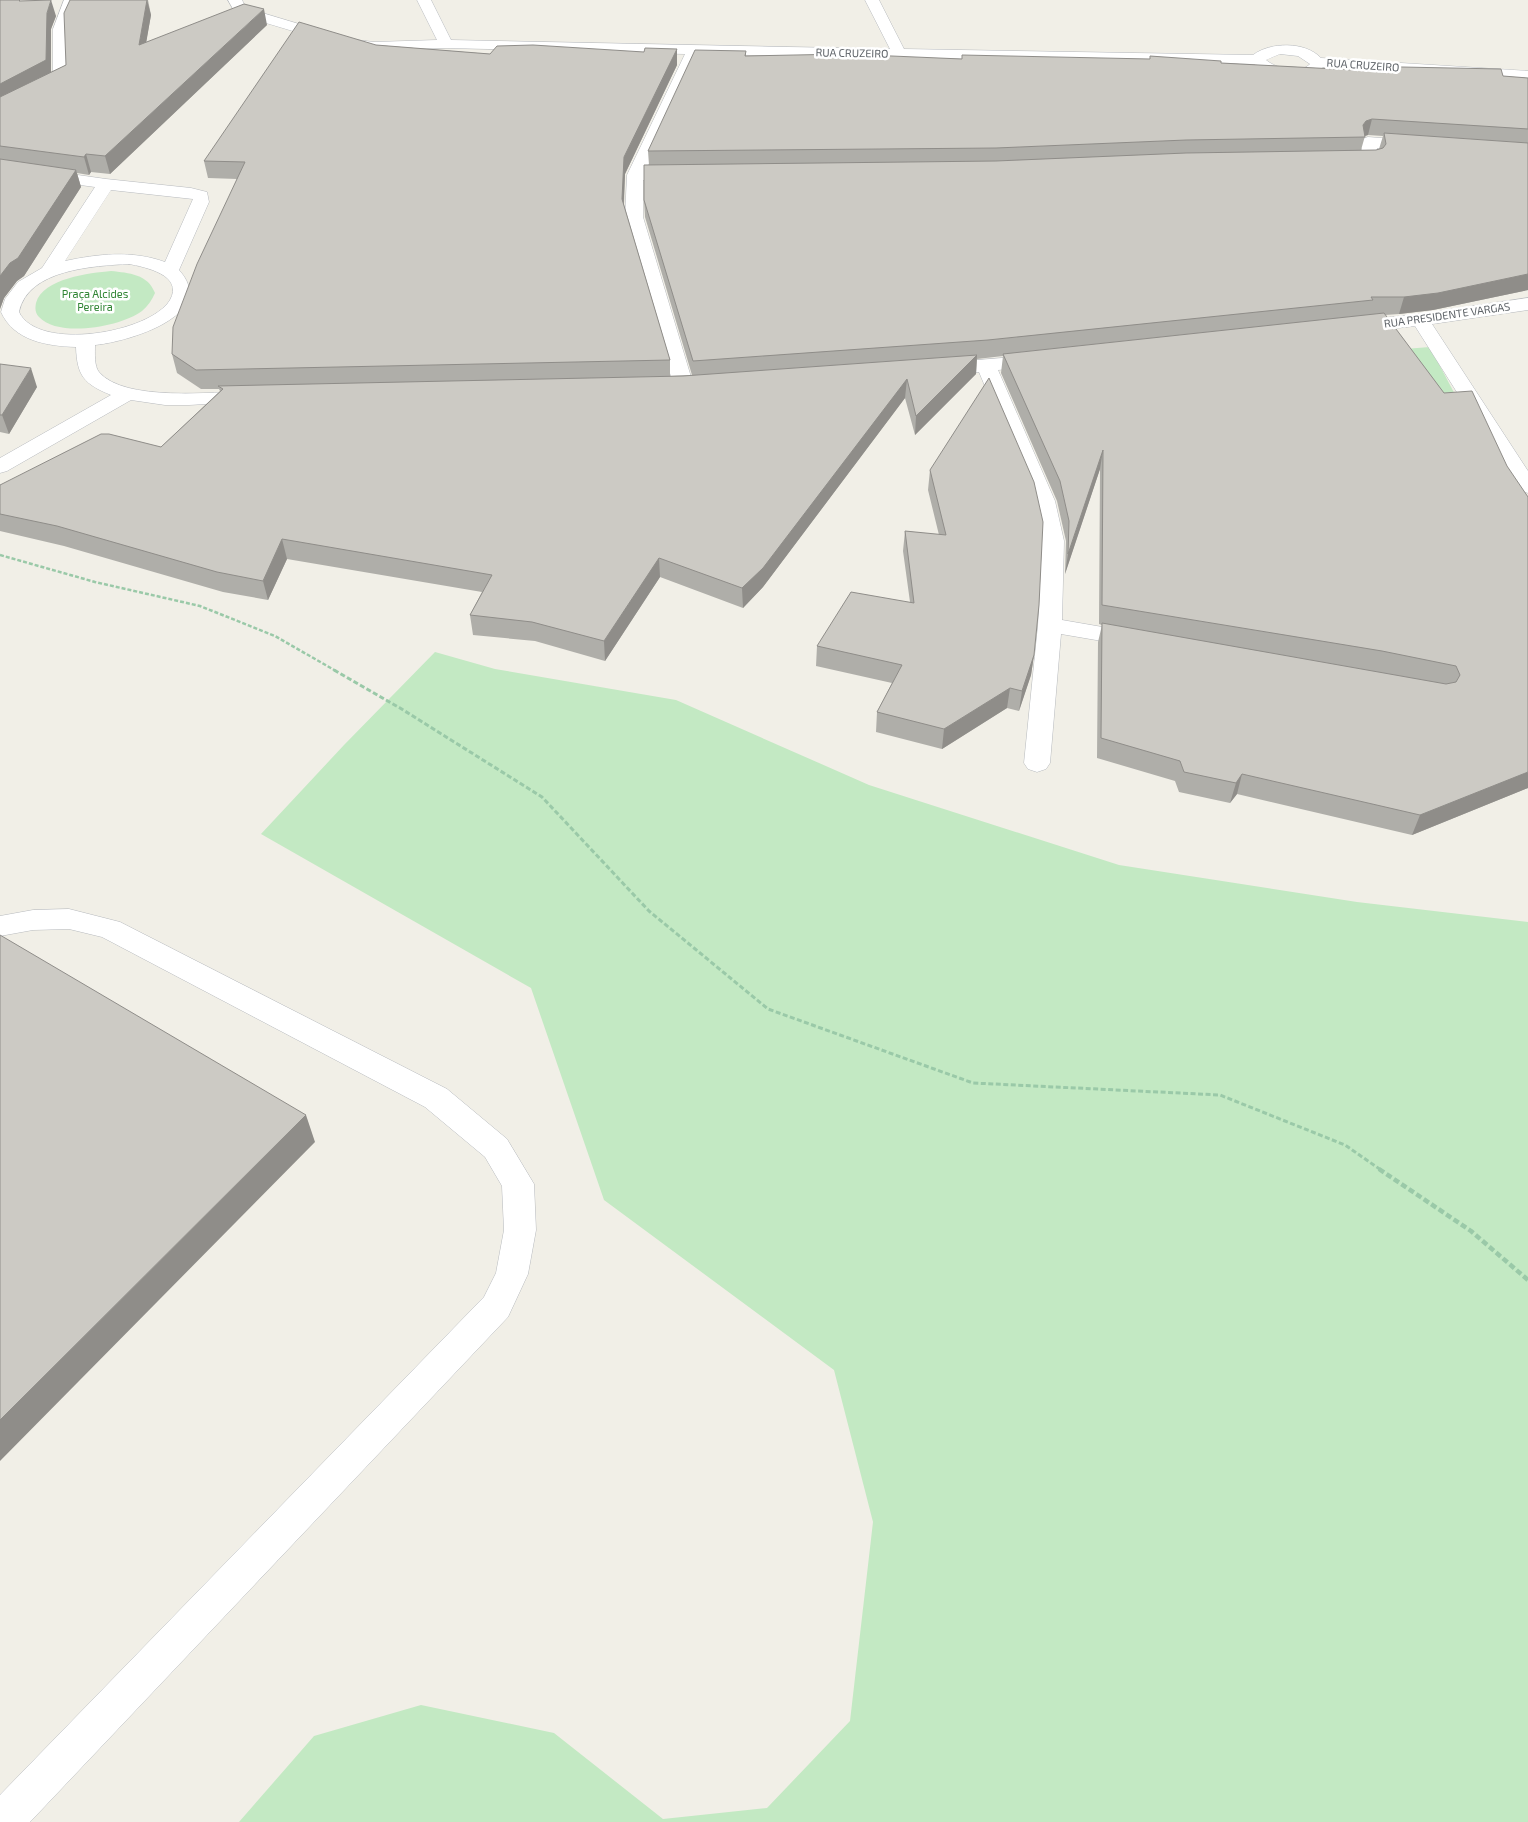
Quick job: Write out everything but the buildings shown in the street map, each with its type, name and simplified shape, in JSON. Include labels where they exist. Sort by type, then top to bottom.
[{"type":"street","points":[[0,111],[61,80],[58,30],[63,12],[71,0]]},
{"type":"street","name":"RUA CRUZEIRO","points":[[235,0],[241,11],[348,43],[374,46],[446,44],[1258,60],[1266,68],[1294,74],[1312,71],[1317,68],[1317,62]]},
{"type":"street","points":[[424,0],[446,44]]},
{"type":"street","points":[[872,0],[899,53]]},
{"type":"street","points":[[664,388],[693,387],[634,217],[635,175],[694,50]]},
{"type":"street","name":"RUA CRUZEIRO","points":[[1258,60],[1263,54],[1287,50],[1305,54],[1317,62],[1528,76]]},
{"type":"street","points":[[1333,161],[1372,160],[1368,142],[1434,147]]},
{"type":"street","points":[[0,168],[106,184],[191,193],[200,196],[201,202],[170,270]]},
{"type":"street","points":[[635,175],[693,175]]},
{"type":"street","points":[[48,273],[106,184]]},
{"type":"street","points":[[129,259],[152,263],[170,270],[180,280],[182,292],[176,305],[161,318],[139,329],[113,337],[85,340],[56,340],[32,334],[17,324],[10,312],[14,298],[27,285],[48,273],[74,264],[129,259]]},
{"type":"street","name":"RUA PRESIDENTE VARGAS","points":[[1341,329],[1420,320],[1528,304]]},
{"type":"street","points":[[1420,320],[1528,487]]},
{"type":"street","points":[[85,340],[89,373],[101,385],[126,395],[152,398],[271,396]]},
{"type":"street","points":[[920,371],[1055,359]]},
{"type":"street","points":[[986,366],[1044,501],[1050,520],[1053,542],[1050,625],[1037,763]]},
{"type":"street","points":[[6,459],[126,395]]},
{"type":"street","points":[[1050,625],[1159,644]]},
{"type":"street","points":[[0,926],[33,920],[69,919],[110,929],[436,1098],[496,1148],[518,1184],[520,1230],[512,1274],[496,1307],[2,1822]]},
{"type":"path","points":[[0,555],[95,582],[200,606],[274,636],[400,708],[542,797],[649,911],[768,1009],[973,1082],[1220,1095],[1345,1145],[1471,1231],[1528,1280]]},
{"type":"green space","name":"Praça Alcides Pereira","points":[[111,271],[143,278],[152,287],[155,293],[150,303],[142,311],[120,322],[74,329],[48,323],[37,314],[35,309],[40,295],[57,282],[80,275]]},
{"type":"green space","points":[[1430,347],[1460,404],[1340,354]]},
{"type":"green space","points":[[435,652],[495,669],[676,700],[869,785],[1119,865],[1357,902],[1528,922],[1528,1822],[239,1822],[314,1736],[421,1705],[554,1733],[663,1819],[767,1808],[850,1721],[873,1522],[834,1370],[604,1200],[531,988],[261,834],[344,745]]}]
